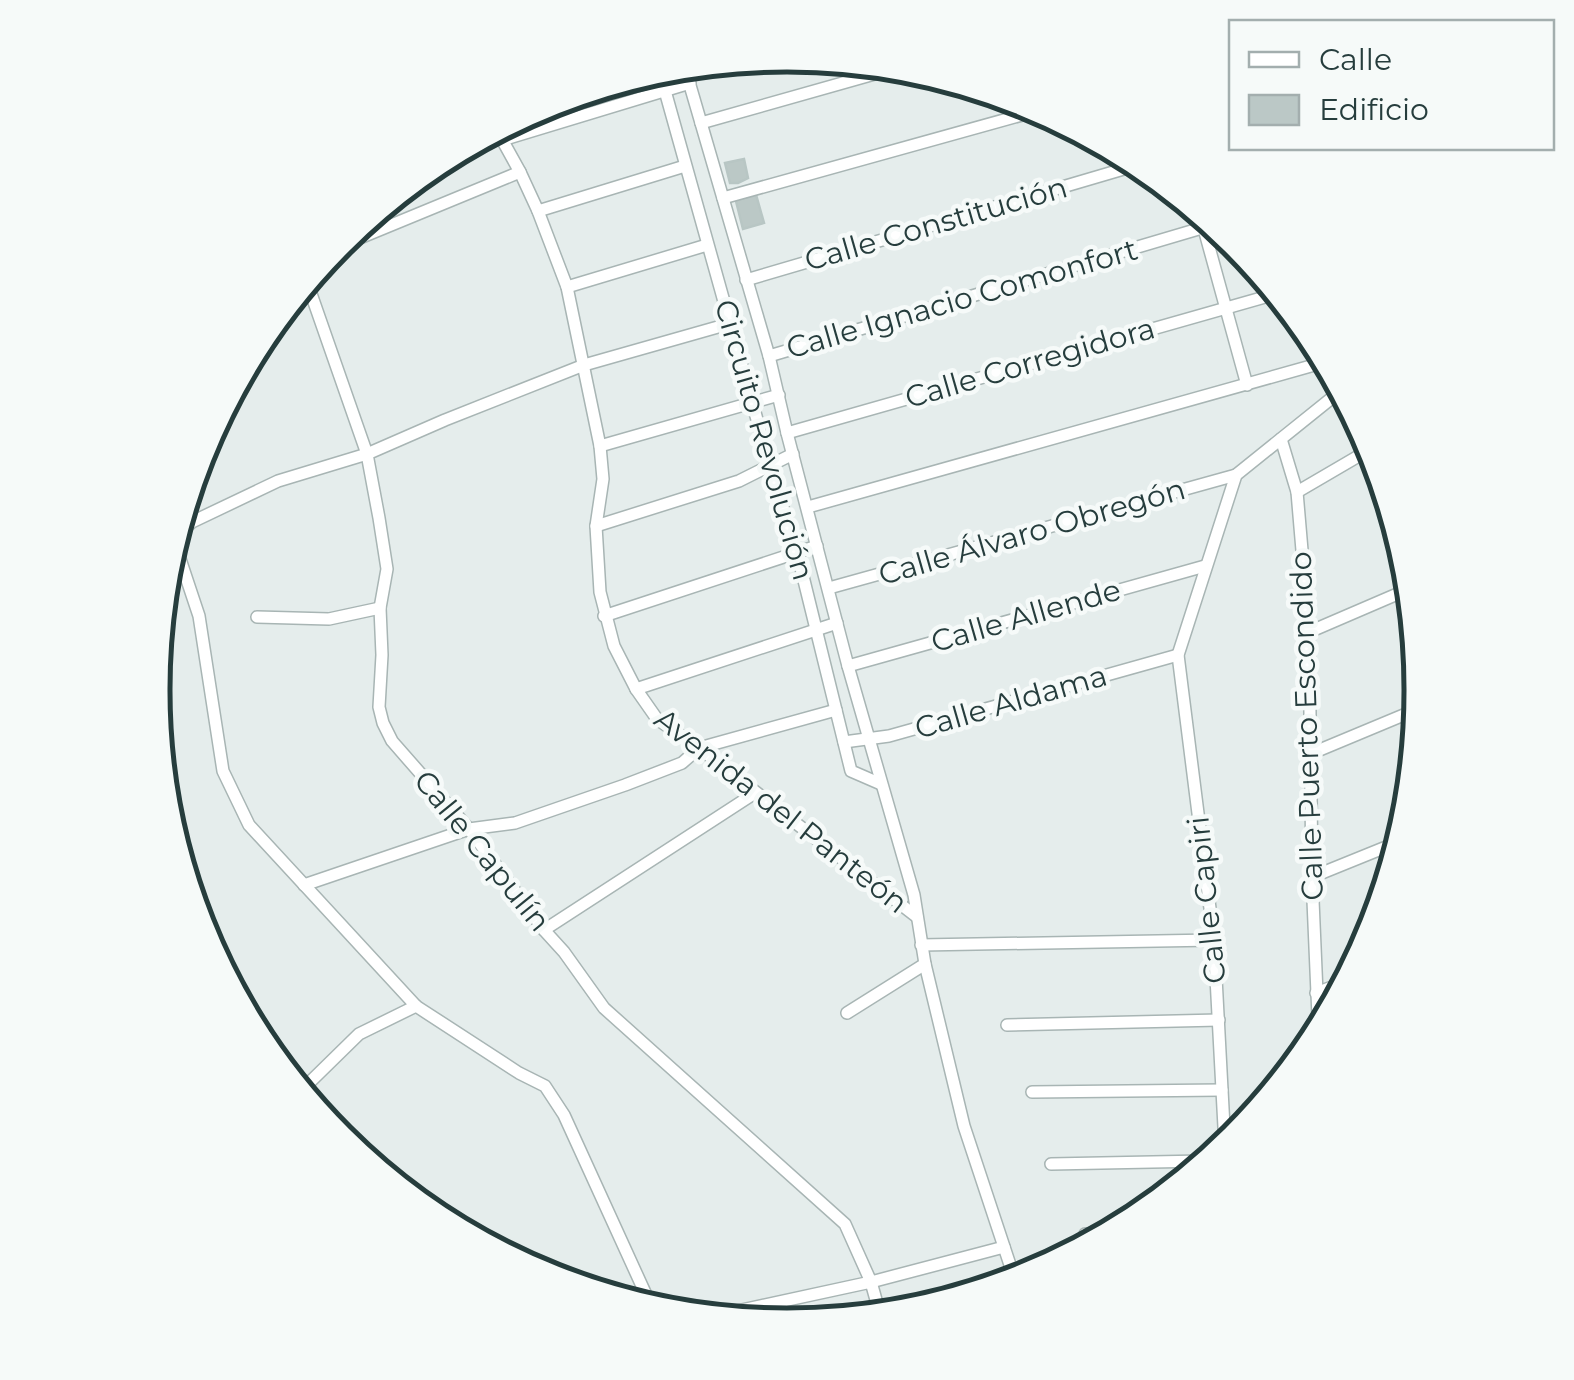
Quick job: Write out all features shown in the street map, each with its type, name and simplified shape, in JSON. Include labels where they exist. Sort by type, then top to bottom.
[{"type":"street","points":[[701,123],[862,77]]},
{"type":"street","name":"Circuito Revolución","points":[[688,81],[780,394],[786,432],[848,666],[914,894],[925,964],[964,1126],[1010,1265]]},
{"type":"street","points":[[545,123],[663,85]]},
{"type":"street","name":"Circuito Revolución","points":[[663,85],[797,552],[851,771],[880,784]]},
{"type":"street","points":[[722,198],[1015,117]]},
{"type":"street","name":"Avenida del Panteón","points":[[503,142],[538,211],[567,287],[600,446],[603,479],[596,526],[604,616],[636,690],[657,719],[917,917]]},
{"type":"street","points":[[538,211],[686,166]]},
{"type":"street","name":"Calle Constitución","points":[[746,280],[1119,170]]},
{"type":"street","points":[[373,233],[520,172]]},
{"type":"street","name":"Calle Ignacio Comonfort","points":[[769,356],[1194,226]]},
{"type":"street","points":[[1209,240],[1247,384]]},
{"type":"street","points":[[567,287],[707,245]]},
{"type":"street","name":"Calle Capulín","points":[[312,296],[366,454],[387,569],[380,608],[379,707],[392,741],[469,830],[604,1008],[845,1224],[876,1301]]},
{"type":"street","name":"Calle Corregidora","points":[[786,432],[1264,298]]},
{"type":"street","points":[[194,521],[278,482],[366,454],[584,366],[732,324]]},
{"type":"street","points":[[808,508],[1312,366]]},
{"type":"street","points":[[600,446],[780,394]]},
{"type":"street","points":[[1178,655],[1236,475],[1331,398]]},
{"type":"street","name":"Calle Puerto Escondido","points":[[1282,438],[1297,492],[1309,632],[1317,1007]]},
{"type":"street","points":[[596,526],[739,481],[793,454]]},
{"type":"street","points":[[1297,492],[1358,456]]},
{"type":"street","name":"Calle Álvaro Obregón","points":[[829,588],[1236,475]]},
{"type":"street","points":[[604,616],[816,546]]},
{"type":"street","points":[[182,566],[198,616],[223,770],[249,825],[416,1006],[544,1086],[564,1116],[643,1290]]},
{"type":"street","name":"Calle Allende","points":[[848,666],[1205,566]]},
{"type":"street","points":[[1309,632],[1397,594]]},
{"type":"street","points":[[257,617],[329,619],[380,608]]},
{"type":"street","points":[[636,690],[837,624]]},
{"type":"street","name":"Calle Aldama","points":[[844,742],[889,736],[1178,655]]},
{"type":"street","name":"Calle Capiri","points":[[1178,655],[1214,940],[1224,1127]]},
{"type":"street","points":[[304,885],[469,830],[515,823],[682,762],[700,748],[836,710]]},
{"type":"street","points":[[1310,754],[1403,715]]},
{"type":"street","points":[[544,930],[755,793]]},
{"type":"street","points":[[1312,877],[1384,847]]},
{"type":"street","points":[[921,945],[1214,940]]},
{"type":"street","points":[[847,1013],[925,964]]},
{"type":"street","points":[[1316,993],[1327,989]]},
{"type":"street","points":[[310,1081],[359,1034],[416,1006]]},
{"type":"street","points":[[1007,1025],[1219,1020]]},
{"type":"street","points":[[1032,1092],[1222,1090]]},
{"type":"street","points":[[1052,1164],[1184,1162]]},
{"type":"street","points":[[758,1307],[1004,1247]]},
{"type":"building","points":[[744,159],[748,178],[730,183],[725,163]]},
{"type":"building","points":[[755,191],[764,223],[743,229],[735,197]]}]
